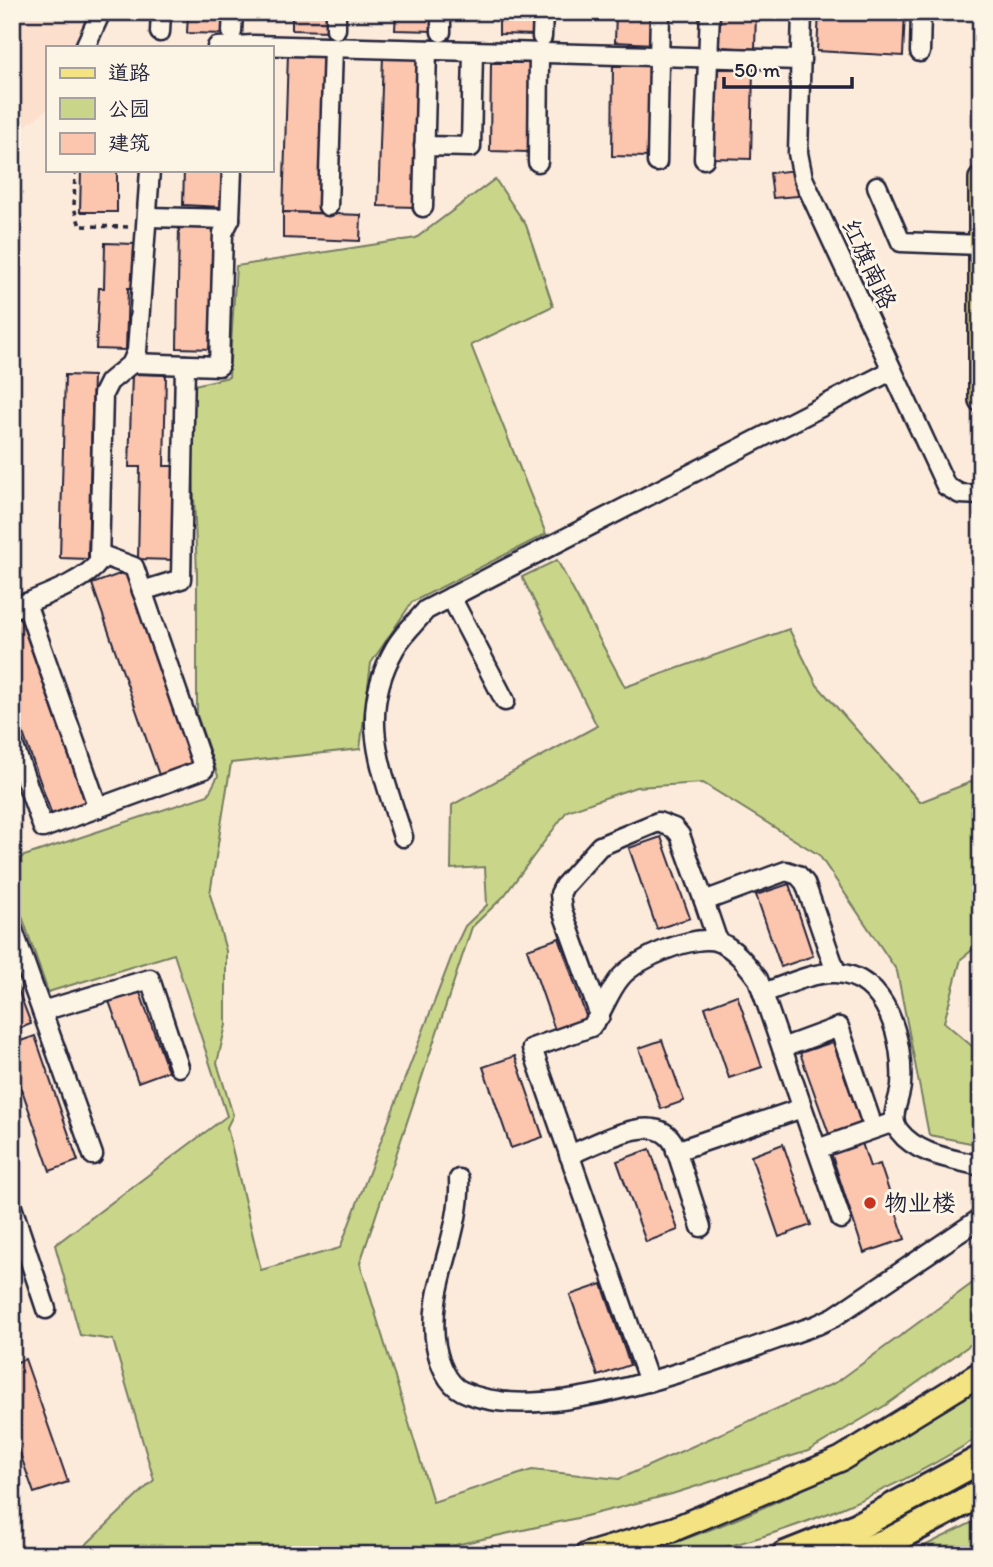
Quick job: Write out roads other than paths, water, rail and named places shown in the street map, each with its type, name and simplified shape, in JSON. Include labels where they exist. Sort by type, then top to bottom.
[{"type":"highway","points":[[785,1555],[858,1526],[981,1459]]},
{"type":"highway","points":[[852,1555],[894,1539],[981,1493]]},
{"type":"main road","points":[[981,179],[981,400]]},
{"type":"main road","points":[[587,1555],[674,1529],[841,1458],[981,1373]]},
{"type":"street","points":[[85,46],[101,12]]},
{"type":"street","points":[[160,32],[161,12]]},
{"type":"street","points":[[233,12],[235,42],[473,51],[540,45],[659,56],[801,60]]},
{"type":"street","points":[[441,12],[441,32]]},
{"type":"street","points":[[538,162],[542,12]]},
{"type":"street","points":[[657,162],[660,12]]},
{"type":"street","points":[[704,159],[710,12]]},
{"type":"street","name":"红旗南路","points":[[802,12],[798,153],[803,178],[946,486],[960,494],[981,495]]},
{"type":"street","points":[[920,52],[921,12]]},
{"type":"street","points":[[328,206],[334,47]]},
{"type":"street","points":[[423,207],[427,50]]},
{"type":"street","points":[[424,146],[471,147],[473,51]]},
{"type":"street","points":[[98,808],[19,606],[94,569],[99,562],[103,394],[109,382],[132,363],[137,351],[150,172]]},
{"type":"street","points":[[132,363],[219,366],[223,233],[230,219],[232,172]]},
{"type":"street","points":[[877,186],[901,242],[980,245]]},
{"type":"street","points":[[148,222],[230,219]]},
{"type":"street","points":[[142,591],[181,579],[185,365]]},
{"type":"street","points":[[403,837],[374,745],[374,719],[382,678],[396,647],[426,610],[891,371]]},
{"type":"street","points":[[12,741],[43,828],[204,769],[134,568],[99,554]]},
{"type":"street","points":[[451,597],[505,701]]},
{"type":"street","points":[[600,1016],[562,910],[560,894],[600,846],[658,822],[674,828],[680,835],[718,942],[748,966],[762,993],[841,1219]]},
{"type":"street","points":[[704,901],[786,871],[798,875],[805,883],[836,972]]},
{"type":"street","points":[[12,927],[93,1155]]},
{"type":"street","points":[[649,1382],[532,1048],[591,1027],[622,976],[633,967],[680,944],[718,942]]},
{"type":"street","points":[[762,993],[836,972],[860,981],[875,991],[895,1030],[903,1064],[894,1122]]},
{"type":"street","points":[[42,1011],[150,979],[179,1067]]},
{"type":"street","points":[[782,1048],[839,1027],[870,1118]]},
{"type":"street","points":[[676,1151],[803,1108]]},
{"type":"street","points":[[817,1149],[894,1122]]},
{"type":"street","points":[[894,1122],[916,1147],[981,1166]]},
{"type":"street","points":[[569,1155],[651,1127],[663,1129],[670,1135],[701,1227]]},
{"type":"street","points":[[459,1179],[460,1202],[432,1316],[437,1350],[447,1377],[461,1391],[517,1401],[545,1402],[607,1393],[649,1382],[834,1317],[981,1218]]},
{"type":"street","points":[[12,1207],[46,1309]]},
{"type":"place","name":"物业楼","points":[[870,1203]]}]
